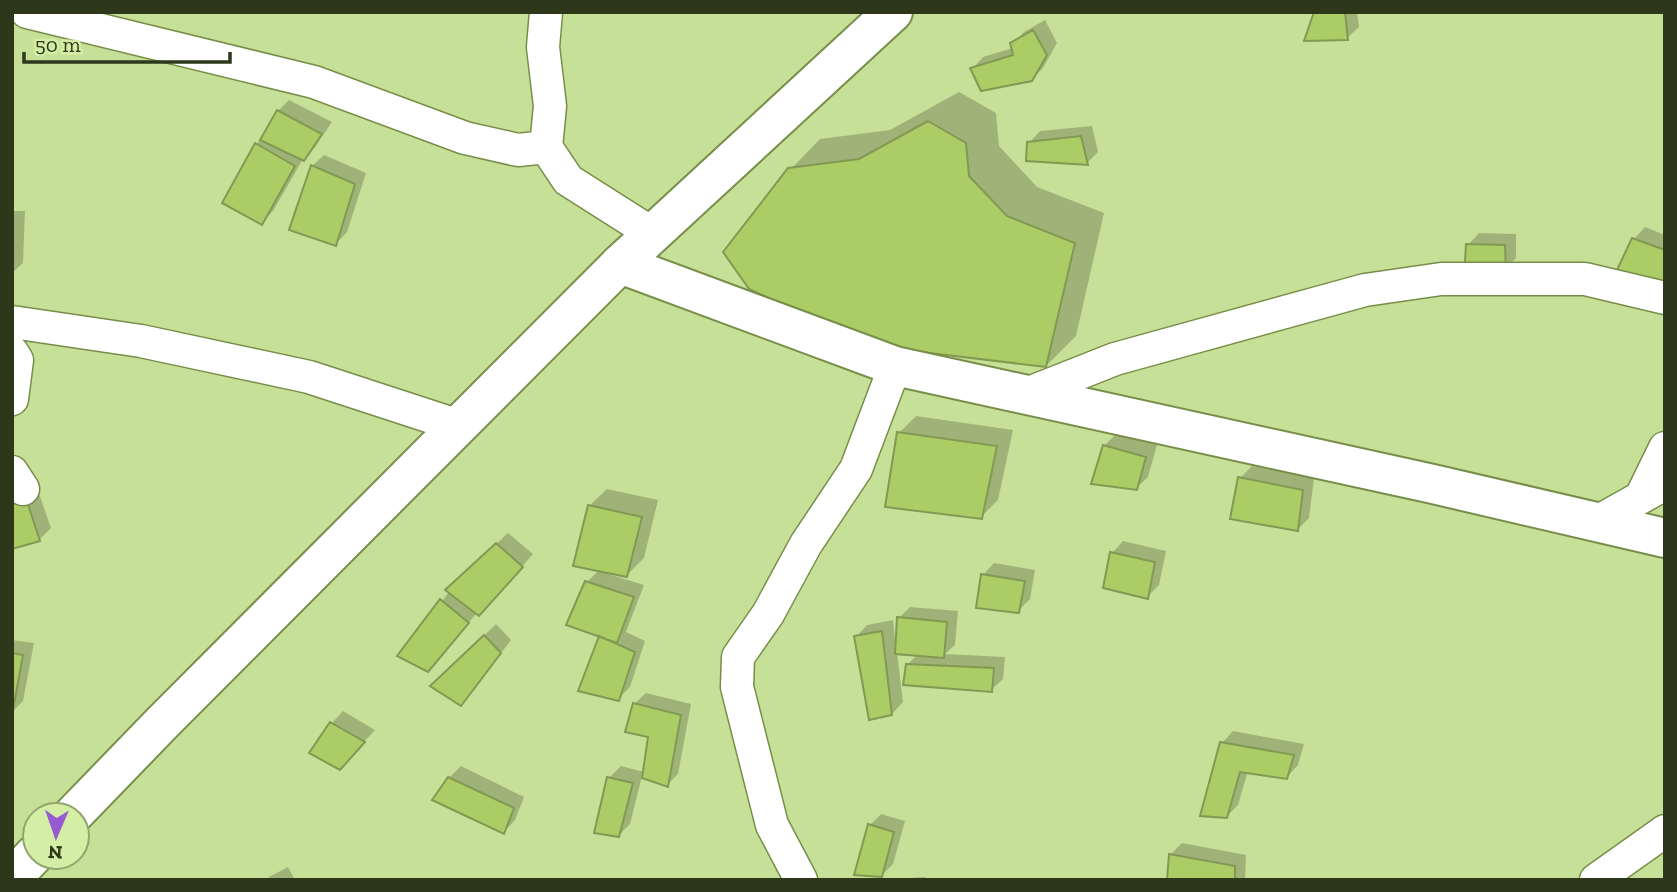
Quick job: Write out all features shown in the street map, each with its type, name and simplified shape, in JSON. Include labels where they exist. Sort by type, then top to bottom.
[{"type":"main road","points":[[87,801],[620,264],[893,12]]},
{"type":"main road","points":[[620,264],[895,366],[1433,484],[1665,538]]},
{"type":"street","points":[[27,12],[314,82],[465,138],[517,150],[546,147]]},
{"type":"street","points":[[546,12],[542,47],[550,106],[546,147],[568,180],[653,234]]},
{"type":"street","points":[[1024,395],[1115,359],[1365,290],[1390,286],[1441,279],[1585,279],[1665,298]]},
{"type":"street","points":[[12,322],[141,341],[309,377],[459,426]]},
{"type":"street","points":[[12,352],[16,360],[12,399]]},
{"type":"street","points":[[801,880],[772,825],[737,687],[738,657],[768,614],[806,544],[856,469],[895,366]]},
{"type":"street","points":[[1597,522],[1653,489],[1665,448]]},
{"type":"street","points":[[1596,880],[1665,831]]},
{"type":"building","points":[[1314,12],[1345,12],[1348,40],[1304,41]]},
{"type":"building","points":[[1033,30],[1047,55],[1032,81],[981,91],[970,68],[1013,55],[1010,43]]},
{"type":"building","points":[[277,110],[322,134],[304,161],[260,140]]},
{"type":"building","points":[[928,121],[966,143],[969,176],[1007,216],[1075,243],[1046,367],[913,351],[828,325],[749,289],[723,252],[788,168],[859,159]]},
{"type":"building","points":[[1081,136],[1088,165],[1026,161],[1027,142]]},
{"type":"building","points":[[255,143],[295,166],[262,225],[222,203]]},
{"type":"building","points":[[311,165],[355,184],[336,246],[289,230]]},
{"type":"building","points":[[1632,238],[1665,250],[1665,298],[1610,285]]},
{"type":"building","points":[[1466,244],[1505,245],[1506,271],[1464,279]]},
{"type":"building","points":[[897,432],[997,446],[982,519],[885,507]]},
{"type":"building","points":[[1103,445],[1146,457],[1137,490],[1091,484]]},
{"type":"building","points":[[1238,477],[1303,490],[1298,531],[1230,519]]},
{"type":"building","points":[[23,489],[40,541],[12,549],[12,493]]},
{"type":"building","points":[[588,505],[642,517],[627,577],[573,566]]},
{"type":"building","points":[[496,543],[523,567],[479,616],[445,590]]},
{"type":"building","points":[[1110,552],[1155,562],[1148,599],[1103,588]]},
{"type":"building","points":[[981,574],[1025,581],[1019,613],[976,608]]},
{"type":"building","points":[[585,581],[634,597],[617,643],[566,625]]},
{"type":"building","points":[[440,599],[469,623],[428,672],[397,656]]},
{"type":"building","points":[[897,617],[947,622],[944,658],[895,654]]},
{"type":"building","points":[[882,631],[892,715],[869,720],[854,636]]},
{"type":"building","points":[[484,635],[501,653],[461,706],[430,686]]},
{"type":"building","points":[[599,636],[635,652],[619,701],[578,691]]},
{"type":"building","points":[[12,653],[23,655],[12,715]]},
{"type":"building","points":[[906,664],[994,668],[992,692],[903,685]]},
{"type":"building","points":[[633,703],[681,715],[668,787],[642,778],[648,737],[625,732]]},
{"type":"building","points":[[330,722],[365,742],[340,770],[309,753]]},
{"type":"building","points":[[1220,742],[1294,755],[1287,779],[1240,772],[1227,818],[1200,816]]},
{"type":"building","points":[[448,777],[514,808],[504,834],[432,800]]},
{"type":"building","points":[[607,777],[633,783],[619,837],[594,833]]},
{"type":"building","points":[[868,824],[894,832],[882,877],[854,875]]},
{"type":"building","points":[[1169,854],[1235,866],[1235,880],[1167,880]]}]
